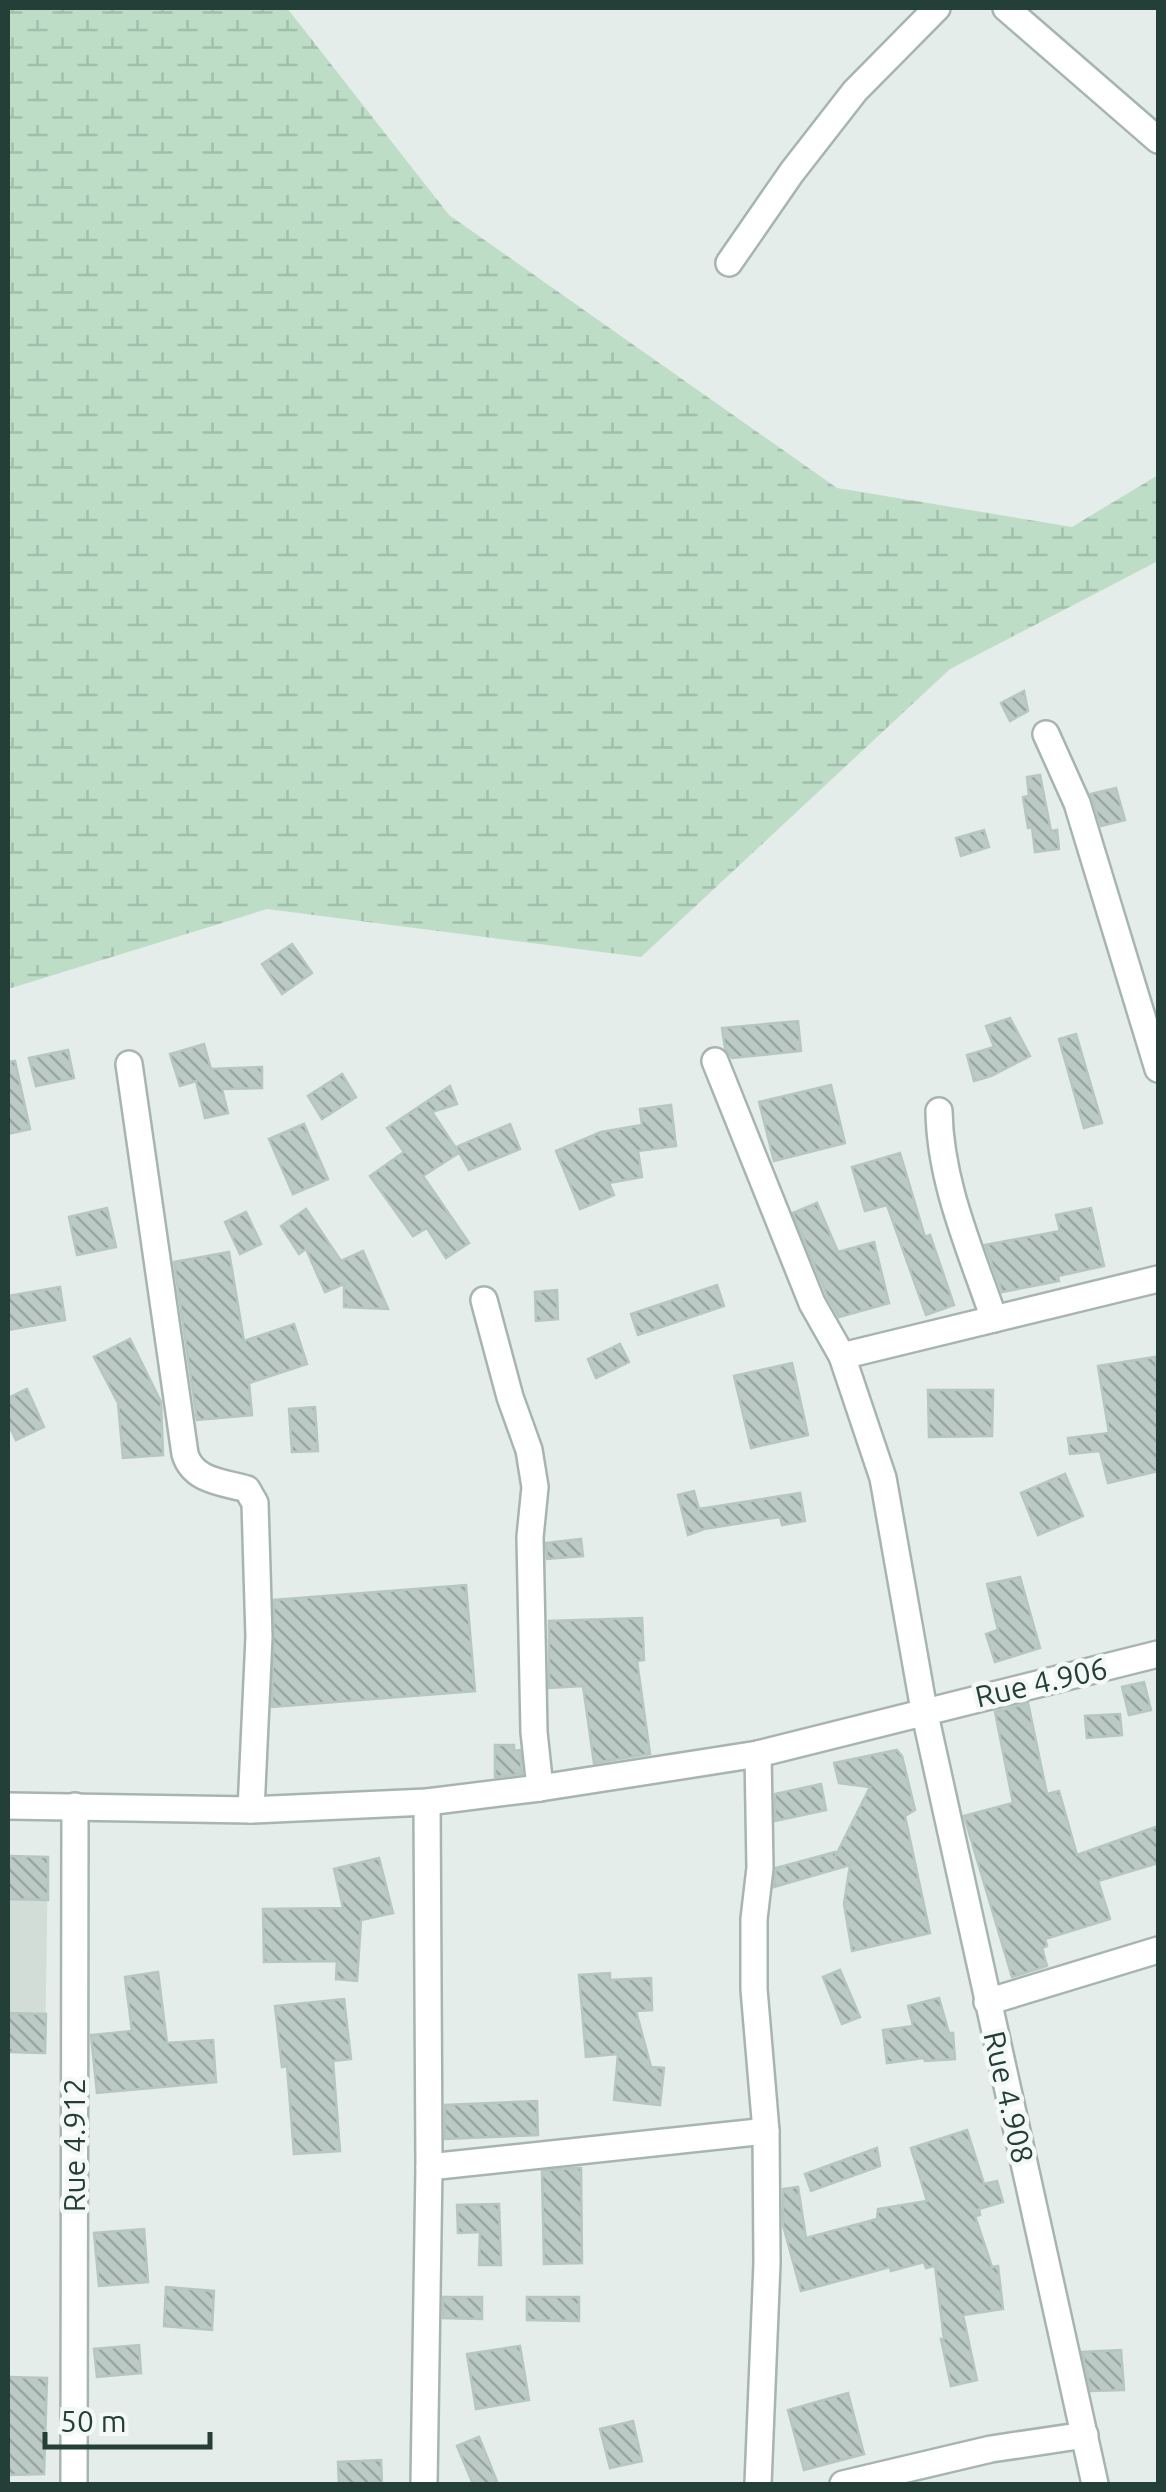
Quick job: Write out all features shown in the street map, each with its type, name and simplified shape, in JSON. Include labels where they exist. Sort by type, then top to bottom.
[{"type":"street","points":[[729,263],[855,91],[937,8]]},
{"type":"street","points":[[1006,8],[1158,140]]},
{"type":"street","points":[[1046,734],[1077,802],[1158,1069]]},
{"type":"street","name":"Rue 4.908","points":[[716,1061],[812,1304],[842,1356],[884,1478],[924,1710],[1095,2484]]},
{"type":"street","points":[[129,1064],[184,1454],[198,1476],[248,1489],[254,1503],[260,1636],[251,1810]]},
{"type":"street","points":[[940,1111],[940,1143],[948,1184],[994,1320]]},
{"type":"street","points":[[842,1356],[1158,1279]]},
{"type":"street","points":[[484,1300],[529,1450],[535,1487],[530,1537],[534,1732],[540,1788]]},
{"type":"street","name":"Rue 4.906","points":[[8,1806],[251,1810],[427,1802],[540,1788],[758,1754],[1158,1654]]},
{"type":"street","points":[[758,1754],[760,1851],[754,1919],[754,1989],[766,2130],[767,2263],[758,2484]]},
{"type":"street","points":[[424,2484],[429,2167],[427,1802]]},
{"type":"street","name":"Rue 4.912","points":[[74,2484],[75,1806]]},
{"type":"street","points":[[988,2002],[1158,1950]]},
{"type":"street","points":[[429,2167],[766,2130]]},
{"type":"street","points":[[844,2484],[991,2449],[1085,2435]]},
{"type":"shaded area","points":[[8,1856],[48,1857],[45,2053],[8,2052]]},
{"type":"green space","points":[[8,8],[287,8],[449,215],[837,488],[1072,527],[1158,475],[1158,561],[950,669],[641,957],[267,909],[8,989]]},
{"type":"building","points":[[1024,691],[1028,711],[1010,721],[1001,703]]},
{"type":"building","points":[[1040,775],[1051,831],[1057,830],[1059,849],[1035,852],[1023,797],[1029,796],[1027,777]]},
{"type":"building","points":[[1116,788],[1125,820],[1101,826],[1091,794]]},
{"type":"building","points":[[984,830],[989,847],[961,856],[956,838]]},
{"type":"building","points":[[292,944],[312,973],[282,994],[262,964]]},
{"type":"building","points":[[1010,1018],[1030,1056],[974,1081],[967,1055],[994,1047],[986,1026]]},
{"type":"building","points":[[798,1021],[801,1051],[732,1058],[725,1048],[722,1028]]},
{"type":"building","points":[[1076,1034],[1102,1123],[1084,1128],[1059,1039]]},
{"type":"building","points":[[204,1044],[211,1069],[262,1067],[262,1088],[222,1089],[228,1113],[205,1118],[196,1081],[180,1086],[170,1054]]},
{"type":"building","points":[[68,1050],[74,1078],[36,1086],[29,1058]]},
{"type":"building","points":[[15,1061],[30,1129],[8,1134],[8,1062]]},
{"type":"building","points":[[342,1074],[356,1097],[322,1119],[308,1096]]},
{"type":"building","points":[[831,1085],[845,1143],[774,1161],[759,1102]]},
{"type":"building","points":[[450,1086],[457,1104],[432,1112],[459,1153],[423,1176],[469,1243],[446,1258],[427,1228],[413,1236],[370,1176],[404,1152],[387,1128]]},
{"type":"building","points":[[671,1105],[676,1146],[638,1151],[642,1177],[609,1183],[614,1195],[580,1209],[556,1151],[601,1132],[642,1125],[640,1109]]},
{"type":"building","points":[[304,1124],[328,1179],[293,1194],[269,1139]]},
{"type":"building","points":[[510,1124],[520,1149],[469,1170],[456,1147]]},
{"type":"building","points":[[900,1153],[925,1237],[930,1235],[954,1305],[926,1315],[887,1205],[865,1211],[852,1167]]},
{"type":"building","points":[[817,1203],[838,1252],[874,1242],[889,1303],[839,1317],[793,1213]]},
{"type":"building","points":[[107,1208],[116,1247],[77,1255],[69,1217]]},
{"type":"building","points":[[1091,1208],[1104,1266],[1058,1276],[1059,1281],[1002,1292],[985,1245],[1060,1231],[1056,1215]]},
{"type":"building","points":[[306,1209],[341,1261],[363,1251],[388,1309],[344,1307],[344,1284],[325,1292],[306,1249],[299,1254],[281,1226]]},
{"type":"building","points":[[246,1212],[261,1244],[240,1254],[225,1222]]},
{"type":"building","points":[[229,1252],[244,1341],[294,1324],[307,1364],[249,1383],[252,1415],[197,1420],[174,1262]]},
{"type":"building","points":[[717,1285],[724,1306],[638,1335],[631,1314]]},
{"type":"building","points":[[60,1287],[65,1320],[8,1330],[8,1296]]},
{"type":"building","points":[[557,1290],[558,1319],[536,1321],[535,1292]]},
{"type":"building","points":[[130,1339],[161,1402],[163,1455],[123,1458],[118,1403],[94,1357]]},
{"type":"building","points":[[620,1344],[629,1362],[596,1378],[588,1359]]},
{"type":"building","points":[[1155,1357],[1158,1471],[1108,1483],[1100,1451],[1070,1454],[1068,1438],[1109,1433],[1098,1366]]},
{"type":"building","points":[[792,1363],[808,1435],[751,1448],[734,1376]]},
{"type":"building","points":[[27,1389],[44,1427],[16,1440],[8,1423],[8,1398]]},
{"type":"building","points":[[928,1390],[993,1390],[992,1436],[929,1437]]},
{"type":"building","points":[[315,1407],[318,1451],[292,1452],[289,1409]]},
{"type":"building","points":[[1065,1474],[1083,1516],[1038,1535],[1021,1493]]},
{"type":"building","points":[[694,1491],[699,1509],[800,1493],[805,1521],[782,1525],[780,1517],[688,1535],[678,1495]]},
{"type":"building","points":[[581,1539],[583,1556],[547,1559],[546,1543]]},
{"type":"building","points":[[1020,1577],[1040,1648],[995,1662],[986,1634],[998,1630],[987,1584]]},
{"type":"building","points":[[466,1585],[475,1691],[272,1707],[274,1600]]},
{"type":"building","points":[[642,1618],[644,1660],[637,1661],[650,1754],[594,1763],[583,1686],[549,1688],[549,1621]]},
{"type":"building","points":[[1144,1682],[1151,1710],[1129,1715],[1122,1687]]},
{"type":"building","points":[[1028,1703],[1047,1794],[1059,1791],[1077,1855],[1158,1826],[1158,1863],[1098,1881],[1110,1919],[1045,1939],[1047,1946],[1042,1948],[1047,1966],[1012,1977],[964,1816],[1013,1803],[995,1712]]},
{"type":"building","points":[[1120,1714],[1122,1735],[1087,1738],[1085,1716]]},
{"type":"building","points":[[495,1745],[514,1745],[514,1751],[520,1750],[522,1774],[495,1777]]},
{"type":"building","points":[[897,1750],[902,1756],[915,1810],[905,1816],[930,1933],[852,1951],[844,1904],[850,1865],[774,1887],[776,1868],[835,1852],[836,1855],[870,1787],[839,1783],[834,1763]]},
{"type":"building","points":[[821,1784],[826,1810],[775,1821],[775,1794]]},
{"type":"building","points":[[8,1856],[48,1857],[48,1900],[8,1899]]},
{"type":"building","points":[[379,1858],[393,1913],[361,1920],[357,1981],[336,1979],[337,1961],[264,1962],[263,1909],[343,1908],[334,1869]]},
{"type":"building","points":[[840,1970],[860,2017],[842,2024],[823,1977]]},
{"type":"building","points":[[158,1972],[167,2043],[213,2040],[216,2082],[97,2093],[91,2035],[132,2031],[125,1977]]},
{"type":"building","points":[[610,1973],[610,1980],[651,1978],[652,2010],[636,2011],[651,2067],[664,2068],[660,2105],[614,2100],[618,2054],[586,2057],[579,1975]]},
{"type":"building","points":[[939,1998],[949,2033],[953,2033],[955,2059],[887,2063],[883,2030],[913,2026],[908,2006]]},
{"type":"building","points":[[344,1999],[351,2059],[333,2061],[340,2151],[294,2154],[287,2066],[282,2067],[275,2006]]},
{"type":"building","points":[[8,2013],[46,2014],[45,2053],[8,2052]]},
{"type":"building","points":[[537,2101],[538,2135],[445,2139],[445,2105]]},
{"type":"building","points":[[967,2130],[984,2184],[997,2181],[1003,2202],[979,2209],[980,2215],[975,2216],[992,2267],[998,2266],[1003,2309],[963,2315],[977,2380],[951,2386],[941,2339],[935,2266],[926,2268],[924,2262],[891,2271],[890,2267],[801,2291],[783,2225],[783,2189],[798,2187],[806,2238],[877,2219],[878,2209],[927,2201],[911,2148]]},
{"type":"building","points":[[877,2148],[880,2166],[811,2191],[805,2174]]},
{"type":"building","points":[[581,2168],[582,2263],[544,2264],[542,2171]]},
{"type":"building","points":[[499,2204],[501,2265],[479,2265],[480,2232],[458,2233],[457,2205]]},
{"type":"building","points":[[144,2229],[148,2282],[99,2286],[94,2233]]},
{"type":"building","points":[[166,2287],[214,2291],[212,2330],[164,2326]]},
{"type":"building","points":[[443,2297],[482,2297],[482,2319],[443,2318]]},
{"type":"building","points":[[527,2297],[579,2297],[579,2321],[527,2320]]},
{"type":"building","points":[[139,2345],[141,2373],[97,2377],[94,2349]]},
{"type":"building","points":[[520,2346],[529,2400],[476,2409],[467,2354]]},
{"type":"building","points":[[1121,2350],[1124,2390],[1091,2391],[1082,2352]]},
{"type":"building","points":[[8,2377],[47,2378],[44,2474],[8,2475]]},
{"type":"building","points":[[848,2393],[864,2454],[804,2470],[788,2410]]},
{"type":"building","points":[[633,2421],[642,2461],[610,2468],[600,2429]]},
{"type":"building","points":[[479,2437],[498,2484],[473,2484],[457,2446]]},
{"type":"building","points":[[381,2460],[382,2484],[339,2484],[338,2462]]}]
